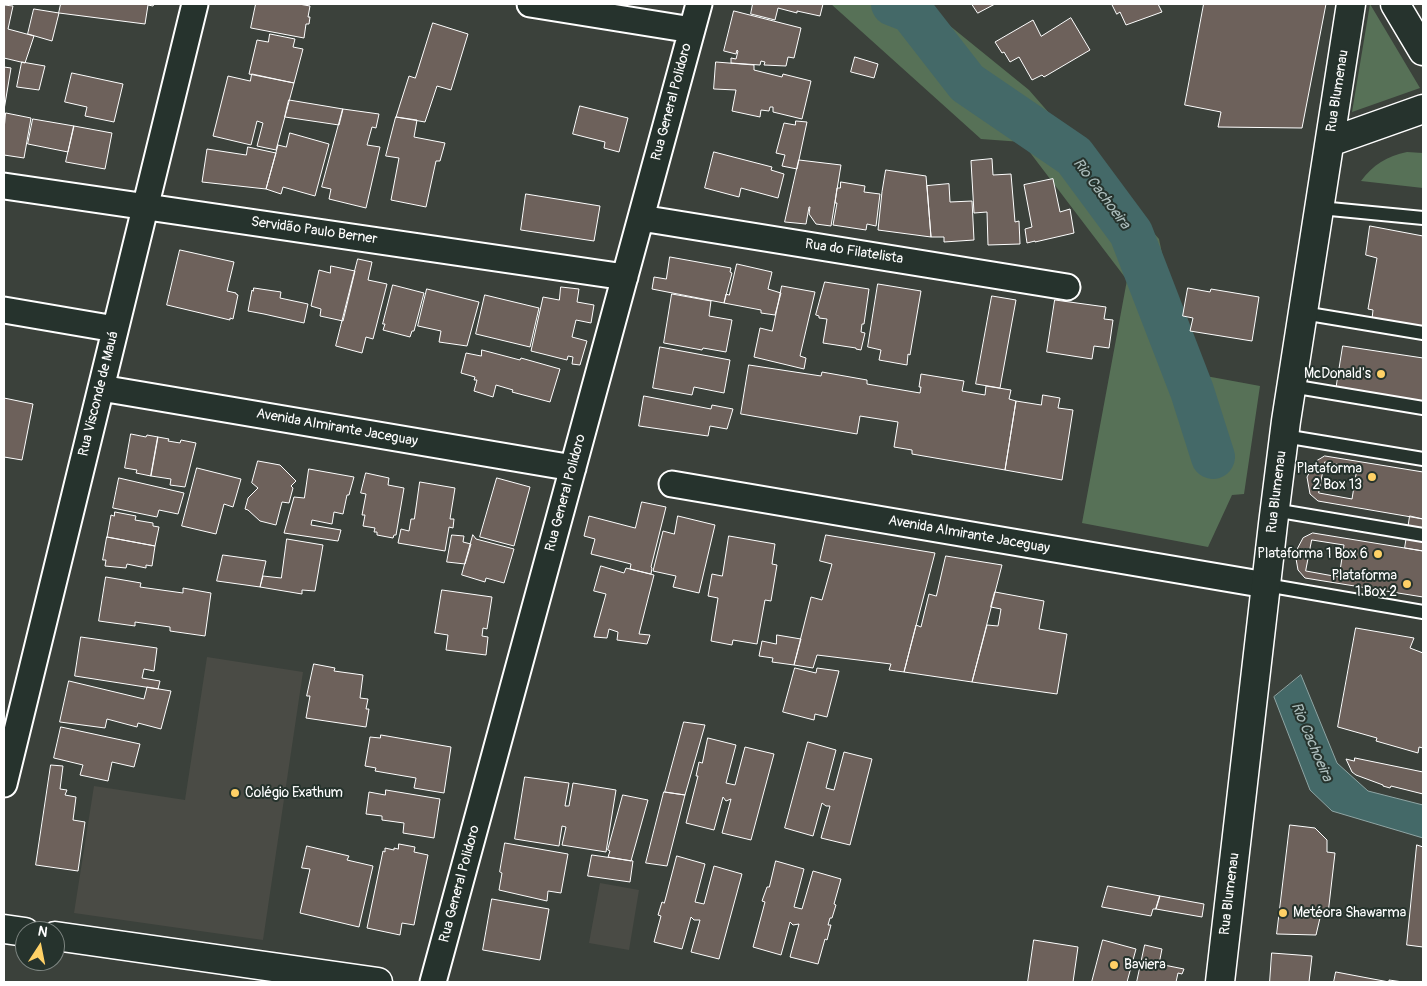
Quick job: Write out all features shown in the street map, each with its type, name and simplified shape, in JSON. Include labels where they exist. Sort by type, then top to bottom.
[{"type":"main road","name":"Rua Blumenau","points":[[1220,982],[1274,510],[1351,4]]},
{"type":"main road","points":[[1395,4],[1423,51]]},
{"type":"main road","points":[[1330,142],[1423,108]]},
{"type":"main road","points":[[65,937],[378,982]]},
{"type":"street","name":"Rua Visconde de Mauá","points":[[4,784],[195,4]]},
{"type":"street","points":[[530,4],[692,30]]},
{"type":"street","name":"Rua General Polidoro","points":[[433,982],[699,4]]},
{"type":"street","name":"Servidão Paulo Berner","points":[[4,186],[625,278]]},
{"type":"street","name":"Rua do Filatelista","points":[[641,218],[1068,287]]},
{"type":"street","points":[[4,310],[115,329]]},
{"type":"street","name":"Avenida Almirante Jaceguay","points":[[101,388],[573,468]]},
{"type":"street","name":"Avenida Almirante Jaceguay","points":[[672,484],[1266,585]]},
{"type":"lane","points":[[1320,208],[1423,218]]},
{"type":"lane","points":[[1303,313],[1423,333]]},
{"type":"lane","points":[[1292,386],[1423,408]]},
{"type":"lane","points":[[1284,436],[1423,459]]},
{"type":"lane","points":[[1274,510],[1423,535]]},
{"type":"lane","points":[[1266,585],[1423,612]]},
{"type":"shaded area","name":"Colégio Exathum","points":[[207,657],[303,672],[263,940],[74,913],[94,786],[185,800]]},
{"type":"shaded area","points":[[600,883],[639,890],[629,950],[589,943]]},
{"type":"green space","points":[[831,4],[923,4],[1029,90],[1159,239],[1178,330],[1195,374],[1260,386],[1244,494],[1232,495],[1208,547],[1082,523],[1127,280],[1022,142],[981,139]]},
{"type":"green space","points":[[1370,4],[1420,88],[1352,112]]},
{"type":"green space","points":[[1407,152],[1423,153],[1423,188],[1361,181],[1370,170],[1381,162]]},
{"type":"water","points":[[1301,675],[1337,763],[1368,791],[1423,805],[1423,838],[1332,811],[1310,790],[1274,697]]},
{"type":"building","points":[[61,4],[154,4],[153,6],[148,5],[145,24],[59,13]]},
{"type":"building","points":[[256,4],[299,4],[310,6],[309,24],[306,24],[304,38],[251,28]]},
{"type":"building","points":[[753,4],[823,4],[820,16],[778,8],[775,20],[751,14]]},
{"type":"building","points":[[972,4],[995,4],[978,13]]},
{"type":"building","points":[[1112,4],[1158,4],[1162,12],[1126,25],[1120,12],[1117,14]]},
{"type":"building","points":[[1204,4],[1326,4],[1302,128],[1218,127],[1221,112],[1185,105]]},
{"type":"building","points":[[4,5],[13,6],[8,29],[34,36],[25,63],[4,58]]},
{"type":"building","points":[[34,9],[59,13],[52,41],[28,34]]},
{"type":"building","points":[[734,11],[801,28],[794,58],[788,57],[786,66],[764,65],[765,62],[761,61],[760,65],[731,63],[731,58],[736,59],[738,51],[736,54],[724,51]]},
{"type":"building","points":[[1071,18],[1090,50],[1044,77],[1042,75],[1032,80],[1019,57],[1010,62],[995,42],[1033,20],[1041,36]]},
{"type":"building","points":[[433,23],[468,34],[451,90],[437,86],[425,122],[396,117],[409,76],[415,78]]},
{"type":"building","points":[[270,34],[295,39],[293,47],[303,49],[294,83],[249,74],[257,40],[268,42]]},
{"type":"building","points":[[855,57],[878,64],[874,78],[851,72]]},
{"type":"building","points":[[22,62],[45,66],[39,90],[17,87]]},
{"type":"building","points":[[716,62],[754,65],[754,70],[782,77],[783,74],[811,81],[802,119],[773,112],[773,107],[770,107],[769,111],[761,110],[760,117],[732,111],[736,90],[714,89]]},
{"type":"building","points":[[4,67],[11,68],[4,110]]},
{"type":"building","points":[[72,73],[123,84],[114,122],[85,116],[87,107],[65,102]]},
{"type":"building","points":[[252,74],[294,83],[276,150],[257,146],[263,123],[257,121],[251,145],[213,136],[228,76],[250,81]]},
{"type":"building","points":[[289,100],[343,109],[339,125],[285,117]]},
{"type":"building","points":[[580,106],[628,118],[619,152],[604,148],[605,142],[573,134]]},
{"type":"building","points":[[343,109],[379,114],[376,128],[372,127],[367,145],[380,147],[366,208],[329,199],[331,189],[322,187]]},
{"type":"building","points":[[6,113],[31,118],[24,158],[4,155]]},
{"type":"building","points":[[396,117],[417,120],[414,137],[445,143],[440,161],[436,161],[426,207],[391,200],[399,158],[386,156]]},
{"type":"building","points":[[33,119],[74,126],[68,152],[28,144]]},
{"type":"building","points":[[796,121],[807,122],[797,169],[782,166],[785,155],[776,153],[784,123],[795,125]]},
{"type":"building","points":[[74,126],[112,133],[105,169],[66,162]]},
{"type":"building","points":[[290,133],[329,144],[315,196],[283,187],[281,194],[266,189],[278,145],[286,147]]},
{"type":"building","points":[[248,147],[276,153],[266,189],[202,182],[207,149],[246,155]]},
{"type":"building","points":[[714,152],[772,167],[771,170],[784,174],[778,198],[741,188],[739,197],[705,188]]},
{"type":"building","points":[[992,159],[993,175],[1011,174],[1015,222],[1019,221],[1020,244],[988,245],[987,212],[974,213],[971,161]]},
{"type":"building","points":[[799,160],[841,165],[831,226],[816,224],[809,214],[810,207],[806,224],[785,222]]},
{"type":"building","points":[[886,170],[926,176],[931,237],[878,230]]},
{"type":"building","points":[[1053,179],[1060,212],[1070,209],[1074,233],[1027,243],[1025,229],[1032,227],[1024,185]]},
{"type":"building","points":[[841,182],[865,186],[864,192],[880,194],[876,226],[867,224],[866,230],[833,225],[837,203],[835,203],[837,188],[840,188]]},
{"type":"building","points":[[949,184],[950,202],[972,201],[974,240],[944,242],[944,237],[931,237],[927,186]]},
{"type":"building","points":[[526,194],[600,206],[594,241],[521,230]]},
{"type":"building","points":[[1370,226],[1423,236],[1423,327],[1372,319],[1373,310],[1368,309],[1377,258],[1366,255]]},
{"type":"building","points":[[180,250],[234,262],[227,291],[238,295],[233,319],[230,318],[230,320],[167,305]]},
{"type":"building","points":[[670,257],[731,268],[730,272],[732,273],[724,303],[652,289],[654,277],[666,279]]},
{"type":"building","points":[[358,259],[372,262],[368,280],[387,284],[373,339],[366,337],[362,353],[336,346]]},
{"type":"building","points":[[737,264],[772,272],[768,289],[781,293],[775,315],[761,313],[761,310],[724,303],[726,294],[729,295]]},
{"type":"building","points":[[331,266],[355,271],[343,321],[320,316],[321,309],[311,306],[319,270],[330,273]]},
{"type":"building","points":[[825,282],[869,289],[864,324],[862,324],[861,332],[865,333],[861,350],[823,343],[827,319],[819,318],[816,315]]},
{"type":"building","points":[[878,284],[921,291],[907,365],[879,360],[881,350],[868,347]]},
{"type":"building","points":[[393,285],[424,293],[414,331],[412,331],[410,337],[383,330]]},
{"type":"building","points":[[782,286],[815,292],[800,356],[806,358],[804,369],[754,357],[760,328],[772,331]]},
{"type":"building","points":[[561,287],[579,289],[577,302],[594,305],[591,323],[576,320],[572,337],[587,341],[580,365],[572,364],[573,357],[568,356],[567,360],[531,351],[543,297],[559,300]]},
{"type":"building","points":[[254,288],[281,292],[280,298],[308,304],[304,323],[248,311]]},
{"type":"building","points":[[1188,288],[1210,292],[1211,289],[1259,297],[1252,341],[1190,331],[1193,318],[1183,316]]},
{"type":"building","points":[[427,289],[479,302],[467,346],[439,342],[441,331],[418,326]]},
{"type":"building","points":[[672,294],[711,301],[709,316],[732,320],[726,352],[664,343]]},
{"type":"building","points":[[485,295],[539,308],[530,347],[476,334]]},
{"type":"building","points":[[992,296],[1016,300],[1000,388],[976,384]]},
{"type":"building","points":[[1055,300],[1106,307],[1104,319],[1113,320],[1109,348],[1094,346],[1092,359],[1047,352]]},
{"type":"building","name":"McDonald's","points":[[1343,346],[1423,358],[1423,404],[1336,390]]},
{"type":"building","points":[[660,347],[730,360],[724,393],[694,387],[692,395],[653,388]]},
{"type":"building","points":[[482,350],[560,369],[550,402],[512,392],[513,390],[496,385],[493,397],[474,391],[477,380],[474,380],[475,377],[461,373],[466,353],[481,356]]},
{"type":"building","points":[[749,365],[821,376],[822,372],[867,380],[867,384],[920,393],[921,374],[964,381],[962,391],[985,395],[986,386],[1011,390],[1009,399],[1016,401],[1005,470],[912,454],[912,450],[894,447],[898,422],[860,416],[857,434],[741,414]]},
{"type":"building","points":[[1043,395],[1060,398],[1058,408],[1073,410],[1062,480],[1005,470],[1016,401],[1041,405]]},
{"type":"building","points":[[644,396],[711,409],[712,405],[733,409],[727,429],[710,426],[708,436],[639,426]]},
{"type":"building","points":[[4,398],[33,404],[22,460],[4,457]]},
{"type":"building","points":[[131,434],[158,437],[151,476],[136,473],[137,470],[125,468]]},
{"type":"building","points":[[158,437],[180,443],[181,440],[196,443],[185,487],[170,485],[171,479],[151,476]]},
{"type":"building","points":[[1325,456],[1423,472],[1423,519],[1318,501],[1310,494],[1307,477],[1315,462]]},
{"type":"building","points":[[258,461],[280,465],[296,481],[291,486],[293,488],[289,503],[282,502],[276,525],[260,521],[245,509],[248,498],[258,488],[252,483]]},
{"type":"building","points":[[1325,462],[1357,468],[1352,499],[1319,493]]},
{"type":"building","points":[[197,468],[241,479],[233,507],[224,504],[216,534],[182,526]]},
{"type":"building","points":[[309,469],[354,477],[349,495],[347,495],[343,514],[334,512],[332,524],[312,520],[311,525],[341,530],[338,541],[284,533],[294,497],[304,498]]},
{"type":"building","points":[[366,473],[389,478],[388,485],[404,488],[396,535],[393,538],[377,535],[377,532],[374,532],[375,528],[363,526],[365,515],[362,515],[366,494],[361,493]]},
{"type":"building","points":[[119,478],[184,493],[178,514],[159,510],[157,517],[113,508]]},
{"type":"building","points":[[497,478],[530,487],[514,546],[480,537]]},
{"type":"building","points":[[420,482],[455,488],[450,519],[454,519],[453,528],[449,527],[445,551],[398,543],[401,529],[409,531],[411,519],[414,519]]},
{"type":"building","points":[[642,502],[666,507],[651,567],[651,574],[630,569],[631,564],[591,554],[595,539],[584,536],[589,516],[635,528]]},
{"type":"building","points":[[115,512],[136,516],[135,520],[153,523],[153,526],[159,527],[155,546],[107,537],[111,515],[114,516]]},
{"type":"building","points":[[678,516],[715,525],[699,593],[673,587],[676,576],[653,571],[663,531],[674,534]]},
{"type":"building","points":[[1410,516],[1423,519],[1423,551],[1405,548]]},
{"type":"building","points":[[1313,533],[1423,551],[1423,597],[1305,578],[1298,570],[1295,553],[1303,538]]},
{"type":"building","points":[[452,535],[464,536],[463,542],[471,544],[465,564],[447,562]]},
{"type":"building","points":[[473,535],[476,539],[514,549],[504,583],[486,578],[485,582],[462,575]]},
{"type":"building","points":[[826,535],[935,553],[904,672],[889,670],[891,664],[817,655],[813,668],[794,665],[811,597],[822,600],[832,564],[820,561]]},
{"type":"building","points":[[729,536],[775,544],[772,564],[777,565],[771,601],[765,600],[757,644],[733,640],[732,645],[711,641],[718,598],[708,596],[712,574],[722,576]]},
{"type":"building","points":[[107,537],[155,546],[152,566],[146,565],[146,568],[127,564],[126,568],[105,566],[106,560],[103,560]]},
{"type":"building","points":[[287,539],[323,545],[315,591],[302,590],[302,594],[260,587],[263,576],[281,578]]},
{"type":"building","points":[[1312,540],[1344,545],[1339,577],[1306,571]]},
{"type":"building","points":[[223,555],[266,561],[260,587],[217,581]]},
{"type":"building","points":[[946,556],[1002,565],[972,682],[904,672],[916,625],[921,627],[929,594],[936,596]]},
{"type":"building","points":[[601,566],[624,573],[626,568],[654,575],[639,634],[650,635],[647,644],[617,640],[618,632],[609,629],[607,638],[594,637],[606,594],[594,591]]},
{"type":"building","points":[[106,577],[141,583],[140,587],[183,593],[183,588],[211,593],[205,636],[170,631],[170,627],[135,622],[135,626],[99,621]]},
{"type":"building","points":[[442,590],[492,597],[487,629],[483,628],[482,636],[488,637],[486,655],[446,650],[448,635],[435,633]]},
{"type":"building","points":[[995,592],[1044,601],[1039,629],[1067,634],[1057,694],[972,682],[987,625],[998,626],[1001,609],[991,607]]},
{"type":"building","points":[[1356,628],[1414,638],[1410,648],[1423,653],[1423,748],[1419,747],[1418,753],[1376,741],[1377,738],[1338,727]]},
{"type":"building","points":[[777,635],[801,639],[794,665],[772,662],[773,658],[759,656],[762,641],[776,644]]},
{"type":"building","points":[[81,637],[157,648],[154,671],[144,669],[142,678],[160,681],[158,689],[75,676]]},
{"type":"building","points":[[314,664],[335,668],[334,671],[363,675],[360,698],[368,699],[366,709],[369,709],[366,727],[306,718],[310,696],[307,696]]},
{"type":"building","points":[[795,668],[816,673],[817,668],[839,671],[827,717],[815,714],[814,720],[783,712]]},
{"type":"building","points":[[69,681],[144,699],[147,687],[171,691],[161,729],[138,723],[137,727],[107,719],[105,728],[60,722]]},
{"type":"building","points":[[684,722],[705,725],[685,795],[665,792]]},
{"type":"building","points":[[61,727],[140,744],[134,767],[112,762],[108,781],[80,775],[83,765],[54,758]]},
{"type":"building","points":[[381,735],[451,747],[444,793],[414,788],[416,778],[375,771],[376,768],[365,766],[370,737],[380,738]]},
{"type":"building","points":[[708,738],[736,745],[726,783],[735,785],[745,747],[774,754],[751,840],[722,833],[731,799],[726,801],[723,797],[714,830],[686,823],[698,776],[696,776],[699,762],[702,763]]},
{"type":"building","points":[[808,742],[836,750],[826,788],[834,790],[844,752],[872,759],[850,845],[821,838],[830,806],[822,803],[813,836],[785,828]]},
{"type":"building","points":[[1355,758],[1423,772],[1423,794],[1391,786],[1390,788],[1356,775],[1352,772],[1346,759],[1354,761]]},
{"type":"building","points":[[51,765],[63,766],[60,789],[67,790],[65,795],[76,797],[73,820],[85,822],[78,871],[36,865]]},
{"type":"building","points":[[525,777],[569,783],[565,806],[569,806],[573,783],[616,790],[606,852],[562,845],[566,827],[562,826],[559,846],[515,839]]},
{"type":"building","points":[[386,790],[440,799],[434,838],[403,833],[404,823],[382,820],[382,816],[366,814],[369,792],[385,795]]},
{"type":"building","points":[[664,792],[685,795],[667,866],[646,863]]},
{"type":"building","points":[[623,795],[648,800],[631,861],[608,857],[610,851],[608,850]]},
{"type":"building","points":[[1290,825],[1315,828],[1327,840],[1327,852],[1335,853],[1328,914],[1320,918],[1316,935],[1277,934]]},
{"type":"building","points":[[505,843],[568,854],[561,893],[548,891],[547,901],[499,890]]},
{"type":"building","points":[[399,844],[415,847],[414,852],[428,855],[414,925],[402,923],[400,935],[367,928],[383,851],[385,852],[385,848],[398,849]]},
{"type":"building","points":[[1417,845],[1423,847],[1423,947],[1407,945]]},
{"type":"building","points":[[307,846],[349,856],[347,860],[373,866],[359,927],[300,913],[310,869],[302,868]]},
{"type":"building","points":[[592,855],[633,861],[630,882],[588,876]]},
{"type":"building","points":[[677,856],[705,864],[695,902],[704,904],[714,866],[742,874],[719,959],[691,952],[700,920],[694,920],[691,917],[682,949],[654,942],[661,916],[658,915],[662,902],[664,903]]},
{"type":"building","points":[[776,861],[804,869],[794,907],[802,909],[813,871],[841,879],[834,904],[836,905],[828,925],[831,925],[827,940],[825,939],[818,964],[790,957],[799,924],[793,925],[790,922],[781,955],[753,947],[765,902],[762,901],[767,887],[769,887]]},
{"type":"building","points":[[1108,886],[1160,896],[1156,909],[1153,909],[1151,916],[1102,907]]},
{"type":"building","points":[[1160,896],[1204,904],[1202,917],[1156,909]]},
{"type":"building","points":[[492,899],[549,909],[540,960],[483,950]]},
{"type":"building","points":[[1034,940],[1078,947],[1073,982],[1028,982]]},
{"type":"building","name":"Baviera","points":[[1103,940],[1136,949],[1127,982],[1092,982]]},
{"type":"building","points":[[1145,945],[1162,949],[1159,964],[1184,969],[1182,974],[1178,973],[1176,982],[1137,982]]},
{"type":"building","points":[[1272,953],[1312,956],[1309,982],[1270,982]]},
{"type":"building","points":[[1336,972],[1389,982],[1334,982]]},
{"type":"waterway","name":"Rio Cachoeira","points":[[893,4],[911,11],[967,83],[1074,156],[1131,233],[1192,391],[1213,457]]},
{"type":"place","name":"McDonald's","points":[[1381,374]]},
{"type":"place","name":"Plataforma 2 Box 13","points":[[1372,477]]},
{"type":"place","name":"Plataforma 1 Box 6","points":[[1378,554]]},
{"type":"place","name":"Plataforma 1 Box 2","points":[[1407,584]]},
{"type":"place","name":"Colégio Exathum","points":[[235,793]]},
{"type":"place","name":"Metéora Shawarma","points":[[1283,913]]},
{"type":"place","name":"Baviera","points":[[1114,965]]}]
